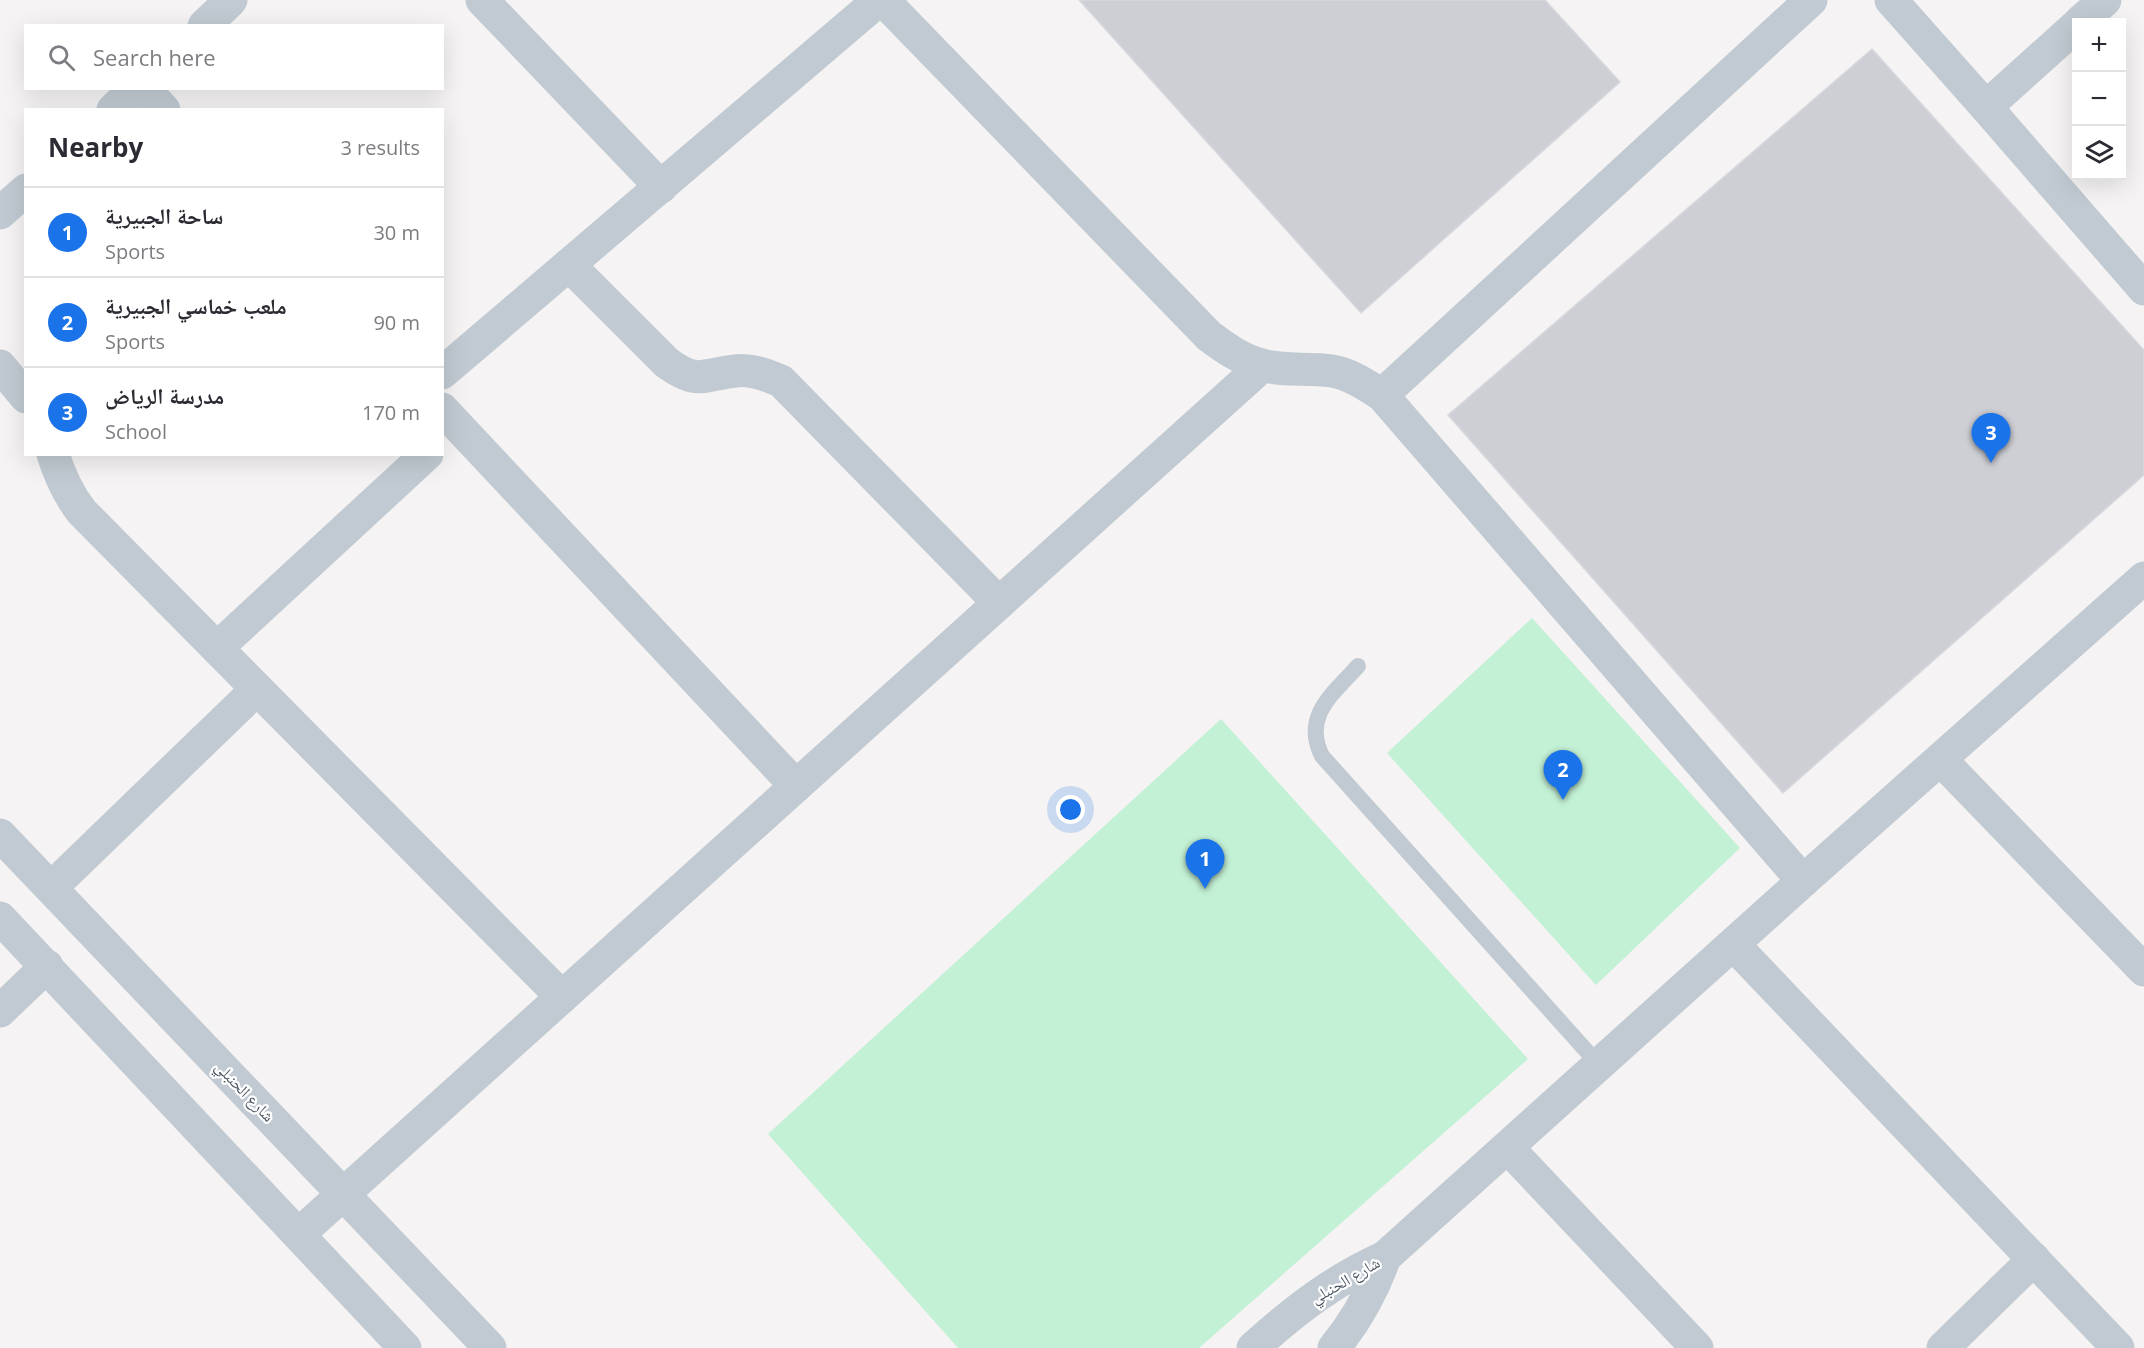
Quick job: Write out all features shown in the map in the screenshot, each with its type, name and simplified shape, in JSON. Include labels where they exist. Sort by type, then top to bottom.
[{"type":"street","points":[[206,24],[230,0]]},
{"type":"street","points":[[482,0],[660,187]]},
{"type":"street","points":[[444,372],[881,0],[1209,336],[1232,353],[1262,366],[1301,371],[1331,371],[1357,379],[1382,395],[1803,881]]},
{"type":"street","points":[[1382,395],[1811,0]]},
{"type":"street","points":[[1890,0],[2144,290]]},
{"type":"street","points":[[2085,18],[2105,0]]},
{"type":"street","points":[[1986,107],[2072,30]]},
{"type":"street","points":[[115,108],[134,90]]},
{"type":"street","points":[[146,90],[162,108]]},
{"type":"street","points":[[0,213],[24,192]]},
{"type":"street","points":[[568,266],[667,363],[683,375],[703,378],[736,370],[759,372],[781,381],[999,603]]},
{"type":"street","points":[[0,366],[24,395]]},
{"type":"street","points":[[299,1234],[1262,366]]},
{"type":"street","points":[[448,425],[796,786]]},
{"type":"street","points":[[54,456],[64,485],[82,512],[562,997]]},
{"type":"street","points":[[217,648],[425,456]]},
{"type":"street","points":[[1385,1257],[2144,578]]},
{"type":"street","points":[[51,888],[258,689]]},
{"type":"street","points":[[1941,760],[2144,970]]},
{"type":"street","name":"شارع الحنبلي","points":[[0,835],[344,1194],[478,1344]]},
{"type":"street","points":[[0,918],[405,1348]]},
{"type":"street","points":[[1734,945],[2118,1348]]},
{"type":"street","points":[[0,1011],[46,966]]},
{"type":"street","points":[[1508,1148],[1696,1348]]},
{"type":"street","name":"شارع الحنبلي","points":[[1253,1348],[1277,1326],[1328,1287],[1356,1270],[1385,1257]]},
{"type":"street","name":"شارع الحنبلي","points":[[1334,1348],[1365,1303],[1385,1257]]},
{"type":"street","points":[[1943,1348],[2034,1259]]},
{"type":"lane","points":[[1358,666],[1319,712],[1315,734],[1322,756],[1600,1066]]},
{"type":"green space","points":[[1532,618],[1740,848],[1596,985],[1387,753]]},
{"type":"green space","points":[[1221,719],[1528,1059],[1199,1348],[958,1348],[768,1134]]},
{"type":"building","points":[[1079,0],[1545,0],[1620,82],[1361,313]]},
{"type":"building","points":[[1872,49],[2144,350],[2144,475],[1783,793],[1448,415]]},
{"type":"place","name":"مدرسة الرياض","points":[[1991,463]]},
{"type":"place","name":"ملعب خماسي الجبيرية","points":[[1563,800]]},
{"type":"place","name":"ساحة الجبيرية","points":[[1205,889]]}]
